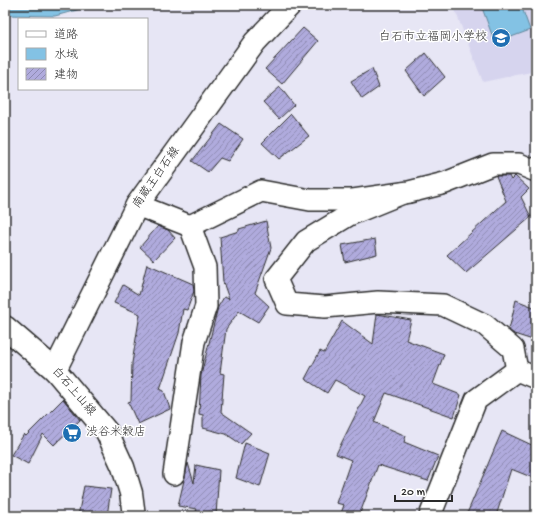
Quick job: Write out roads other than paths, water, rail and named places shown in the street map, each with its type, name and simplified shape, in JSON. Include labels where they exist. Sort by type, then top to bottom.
[{"type":"main road","name":"南蔵王白石線","points":[[50,366],[137,205],[255,42],[290,5]]},
{"type":"main road","name":"白石上山線","points":[[5,327],[50,366],[107,432],[123,467],[131,493],[134,516]]},
{"type":"street","points":[[137,205],[190,226],[261,191],[310,200],[353,200],[403,193],[445,183],[493,164],[519,164],[536,171]]},
{"type":"street","points":[[403,193],[349,215],[306,241],[276,279],[287,304],[326,307],[378,302],[443,305],[485,325],[513,349],[517,370]]},
{"type":"street","points":[[174,474],[194,342],[206,306],[205,267],[190,226]]},
{"type":"street","points":[[517,370],[536,378]]},
{"type":"street","points":[[430,516],[476,400],[517,370]]},
{"type":"water","points":[[5,5],[95,5],[55,16],[5,15]]},
{"type":"water","points":[[481,5],[521,5],[530,30],[495,43]]},
{"type":"place","name":"白石市立福岡小学校","points":[[501,38]]},
{"type":"place","name":"渋谷米穀店","points":[[72,433]]}]
